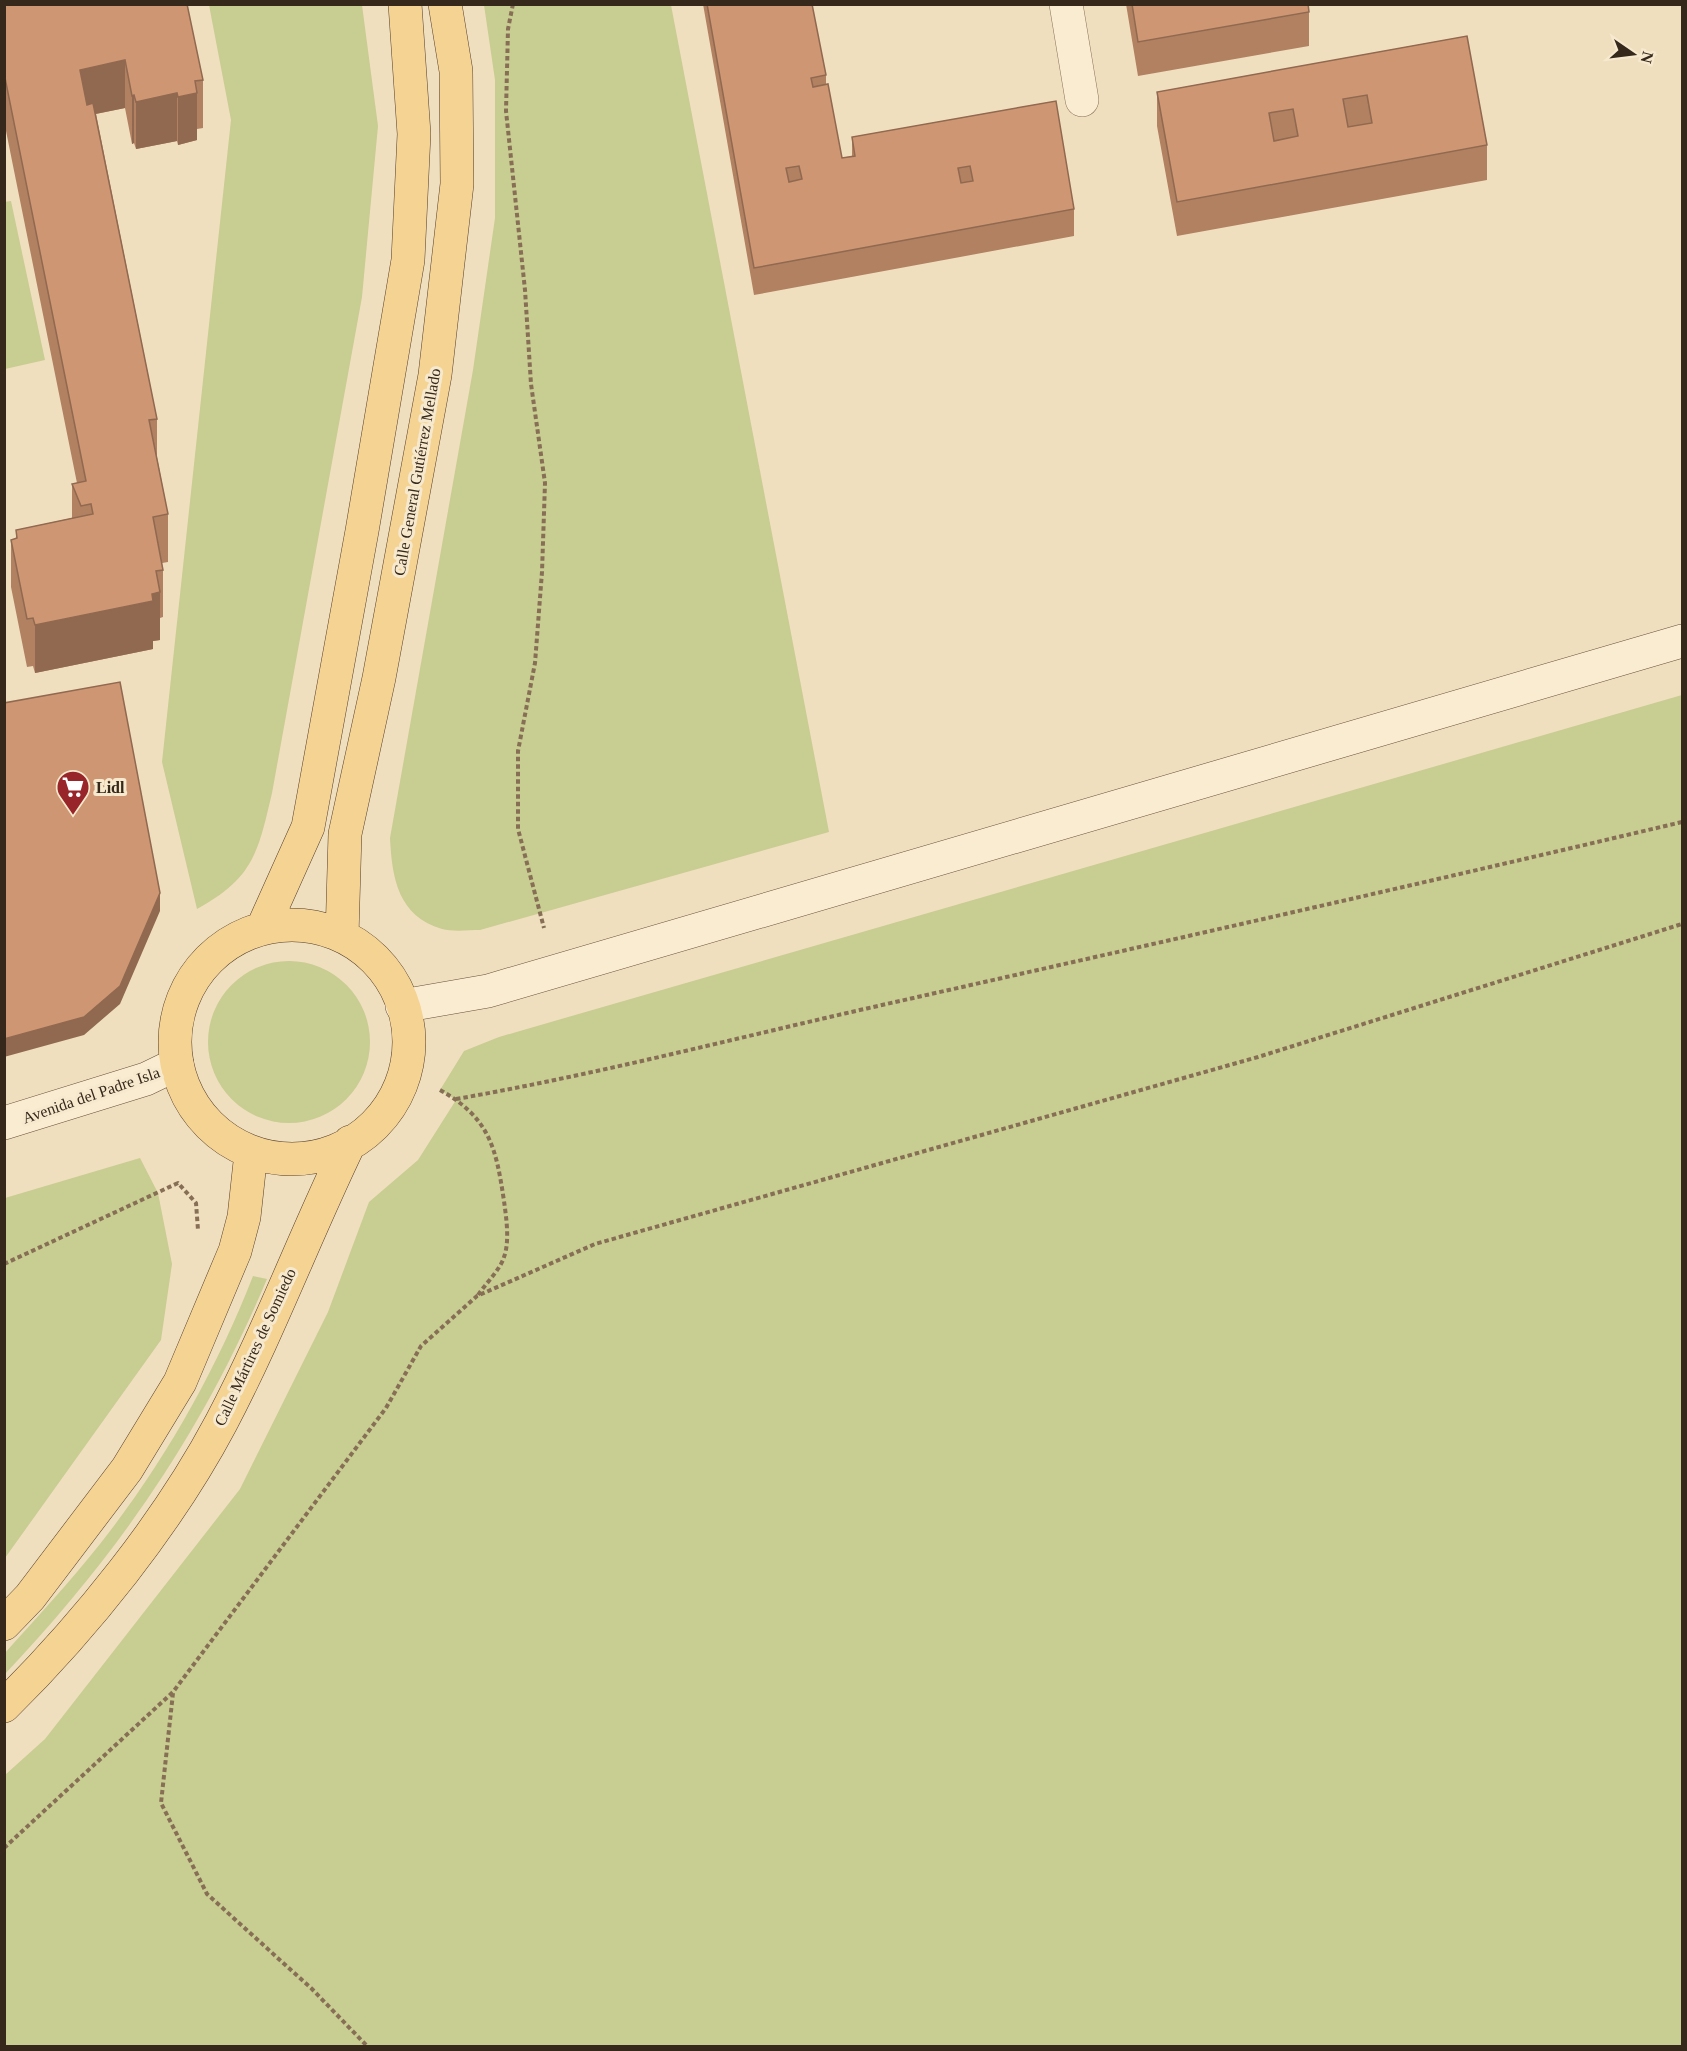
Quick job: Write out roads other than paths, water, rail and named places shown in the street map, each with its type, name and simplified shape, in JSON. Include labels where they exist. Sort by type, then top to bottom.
[{"type":"main road","points":[[264,925],[308,827],[408,260],[414,134],[405,4]]},
{"type":"main road","name":"Calle General Gutiérrez Mellado","points":[[342,936],[345,834],[379,678],[435,375],[456,195],[456,71],[445,4]]},
{"type":"main road","points":[[303,924],[342,936],[362,947],[380,965],[402,1006],[409,1042],[397,1087],[380,1118],[350,1143],[317,1159],[294,1161],[251,1153],[225,1139],[204,1119],[189,1096],[177,1064],[175,1046],[187,993],[203,964],[231,940],[264,925],[303,924]]},
{"type":"main road","name":"Calle Mártires de Somiedo","points":[[4,1707],[46,1665],[104,1595],[167,1511],[220,1425],[259,1346],[325,1194],[350,1143]]},
{"type":"main road","points":[[4,1624],[30,1597],[127,1469],[180,1382],[235,1251],[244,1217],[251,1153]]},
{"type":"street","points":[[1066,4],[1082,100]]},
{"type":"street","points":[[402,1006],[488,991],[1683,641]]},
{"type":"street","name":"Avenida del Padre Isla","points":[[4,1123],[136,1083],[177,1064]]},
{"type":"place","name":"Lidl","points":[[73,816]]}]
